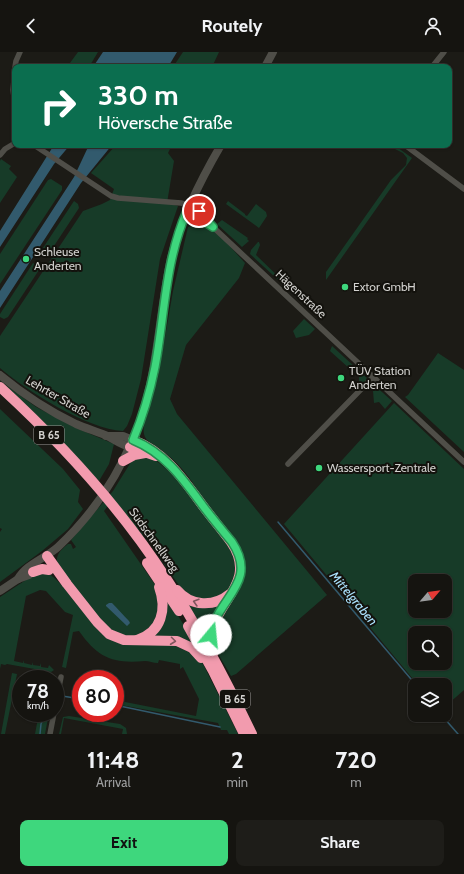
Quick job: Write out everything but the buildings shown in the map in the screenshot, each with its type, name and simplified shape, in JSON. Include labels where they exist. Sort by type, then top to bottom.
[{"type":"highway","name":"Südschnellweg","points":[[0,386],[41,426],[139,539],[166,578],[252,734]]},
{"type":"highway","name":"Südschnellweg","points":[[0,394],[94,488]]},
{"type":"highway","points":[[131,444],[147,453],[163,458]]},
{"type":"highway","points":[[131,444],[145,445],[175,468],[235,548],[240,560],[241,572],[238,582],[218,614],[212,629],[216,668]]},
{"type":"highway","points":[[123,461],[134,455],[147,453]]},
{"type":"highway","name":"Südschnellweg","points":[[108,505],[216,668],[244,734]]},
{"type":"highway","points":[[47,556],[67,584],[106,632],[119,639],[170,640],[185,644],[216,668]]},
{"type":"highway","points":[[47,556],[46,561],[49,570],[67,584]]},
{"type":"highway","points":[[33,572],[42,569],[49,570]]},
{"type":"highway","points":[[134,640],[151,632],[159,622],[161,616],[163,596],[154,573]]},
{"type":"highway","points":[[166,578],[184,597],[202,604],[215,603],[232,593]]},
{"type":"main road","points":[[267,64],[273,52]]},
{"type":"main road","points":[[18,579],[20,574],[47,556],[67,538],[93,508],[123,461],[131,444],[150,390],[155,367],[165,293],[176,240],[188,208],[219,148]]},
{"type":"main road","name":"Lehrter Straße","points":[[0,375],[33,399],[76,424],[106,436],[123,436],[131,444]]},
{"type":"main road","points":[[0,591],[18,579],[29,575],[42,564],[47,556]]},
{"type":"street","points":[[16,64],[20,52]]},
{"type":"street","points":[[434,64],[444,52]]},
{"type":"street","points":[[0,155],[12,145]]},
{"type":"street","points":[[39,148],[106,192],[118,198],[174,202],[188,208]]},
{"type":"street","points":[[409,148],[464,190]]},
{"type":"street","name":"Hägenstraße","points":[[188,208],[199,211],[213,227],[464,462]]},
{"type":"street","points":[[288,464],[373,377]]},
{"type":"street","points":[[50,734],[52,722]]},
{"type":"green space","points":[[78,52],[98,52],[91,64],[69,64]]},
{"type":"green space","points":[[183,52],[219,52],[213,64],[175,64]]},
{"type":"green space","points":[[113,148],[170,148],[168,153],[174,161],[167,203],[178,206],[160,259],[141,379],[132,414],[123,431],[108,429],[92,424],[75,416],[41,398],[0,368],[0,336],[83,211],[110,200],[114,189],[91,173]]},
{"type":"green space","points":[[393,148],[398,148],[412,158],[326,280],[326,272],[391,180],[406,165],[407,158],[403,153]]},
{"type":"green space","points":[[1,159],[11,166],[9,169],[17,177],[0,203],[0,161]]},
{"type":"green space","points":[[51,179],[62,186],[62,190],[0,284],[0,254],[48,180]]},
{"type":"green space","points":[[74,201],[78,204],[79,208],[48,255],[46,254],[44,257],[39,254]]},
{"type":"green space","points":[[228,201],[247,216],[256,204],[266,212],[267,216],[259,228],[226,204]]},
{"type":"green space","points":[[222,220],[248,238],[247,239],[249,241],[242,247],[217,224]]},
{"type":"green space","points":[[196,222],[217,232],[245,263],[239,278],[186,345],[170,399],[177,414],[327,595],[236,674],[231,676],[217,649],[214,631],[237,594],[244,576],[244,558],[241,549],[206,504],[193,483],[179,465],[150,443],[145,436],[144,431],[144,426],[158,377],[173,291],[188,227]]},
{"type":"green space","points":[[258,242],[260,245],[256,255],[285,283],[305,297],[302,301],[250,254],[251,250]]},
{"type":"green space","points":[[33,263],[39,267],[39,270],[8,317],[4,319],[0,317],[0,314]]},
{"type":"green space","points":[[304,319],[315,329],[309,335],[296,338],[293,331]]},
{"type":"green space","points":[[332,346],[368,379],[356,391],[353,388],[359,382],[359,377],[330,351]]},
{"type":"green space","points":[[438,353],[464,370],[464,452],[405,397],[408,395]]},
{"type":"green space","points":[[0,381],[36,407],[76,428],[114,444],[109,464],[99,481],[0,383]]},
{"type":"green space","points":[[372,383],[392,401],[385,409],[379,402],[374,403],[373,391],[368,387]]},
{"type":"green space","points":[[394,403],[464,469],[464,690],[452,700],[452,678],[412,678],[284,524]]},
{"type":"green space","points":[[0,409],[63,469],[80,490],[78,502],[83,509],[68,529],[42,551],[0,582],[0,532],[2,529],[0,528]]},
{"type":"green space","points":[[140,457],[153,458],[170,472],[226,540],[236,557],[234,582],[224,595],[201,601],[183,591],[150,544],[112,500],[104,511],[156,586],[159,617],[140,634],[131,636],[115,632],[99,618],[65,576],[59,567],[57,558],[60,551],[68,544],[71,544],[73,549],[76,547],[71,540],[113,491],[131,462]]},
{"type":"green space","points":[[47,572],[55,578],[101,633],[169,643],[196,655],[203,664],[238,734],[229,734],[227,730],[221,730],[218,723],[124,706],[124,702],[196,716],[199,699],[183,667],[180,669],[180,664],[159,660],[158,663],[147,661],[134,662],[115,660],[93,648],[79,631],[73,632],[66,668],[62,667],[73,615],[65,612],[46,591],[40,590],[26,596],[14,661],[23,663],[24,660],[24,663],[32,665],[33,662],[33,665],[40,666],[41,663],[41,667],[48,668],[49,665],[54,670],[40,670],[7,664],[1,664],[0,669],[0,597],[35,574]]},
{"type":"green space","points":[[167,598],[195,643],[149,636]]},
{"type":"green space","points":[[222,601],[206,638],[187,605],[191,603]]},
{"type":"green space","points":[[12,673],[12,699],[5,734],[1,734]]},
{"type":"green space","points":[[72,716],[72,719],[64,718]]},
{"type":"green space","points":[[37,722],[47,722],[45,734],[35,734]]},
{"type":"green space","points":[[62,722],[63,722],[61,734],[59,734]]},
{"type":"green space","points":[[85,722],[107,722],[120,724],[126,728],[127,734],[122,734],[123,729]]},
{"type":"water","points":[[103,52],[177,52],[170,64],[95,64]]},
{"type":"water","points":[[52,148],[67,148],[54,164],[0,247],[0,231]]},
{"type":"water","points":[[88,148],[110,148],[81,183],[0,308],[0,291],[74,177]]},
{"type":"water","points":[[109,603],[112,603],[129,621],[130,623],[127,626],[106,606]]},
{"type":"waterway","name":"Mittelgraben","points":[[278,522],[410,678]]},
{"type":"waterway","points":[[64,696],[72,698]]},
{"type":"waterway","points":[[124,707],[220,727]]},
{"type":"waterway","points":[[40,734],[42,722]]},
{"type":"waterway","name":"Mittelgraben","points":[[448,722],[458,734]]},
{"type":"place","name":"Schleuse Anderten","points":[[26,259]]},
{"type":"place","name":"Extor GmbH","points":[[345,287]]},
{"type":"place","name":"TÜV Station Anderten","points":[[341,378]]},
{"type":"place","name":"Wassersport-Zentrale","points":[[319,468]]},
{"type":"route","points":[[199,211],[213,227],[187,211],[176,240],[167,278],[155,367],[150,390],[133,440],[156,451],[175,468],[203,507],[232,542],[238,554],[241,566],[240,577],[236,587],[214,622],[211,635]]}]
